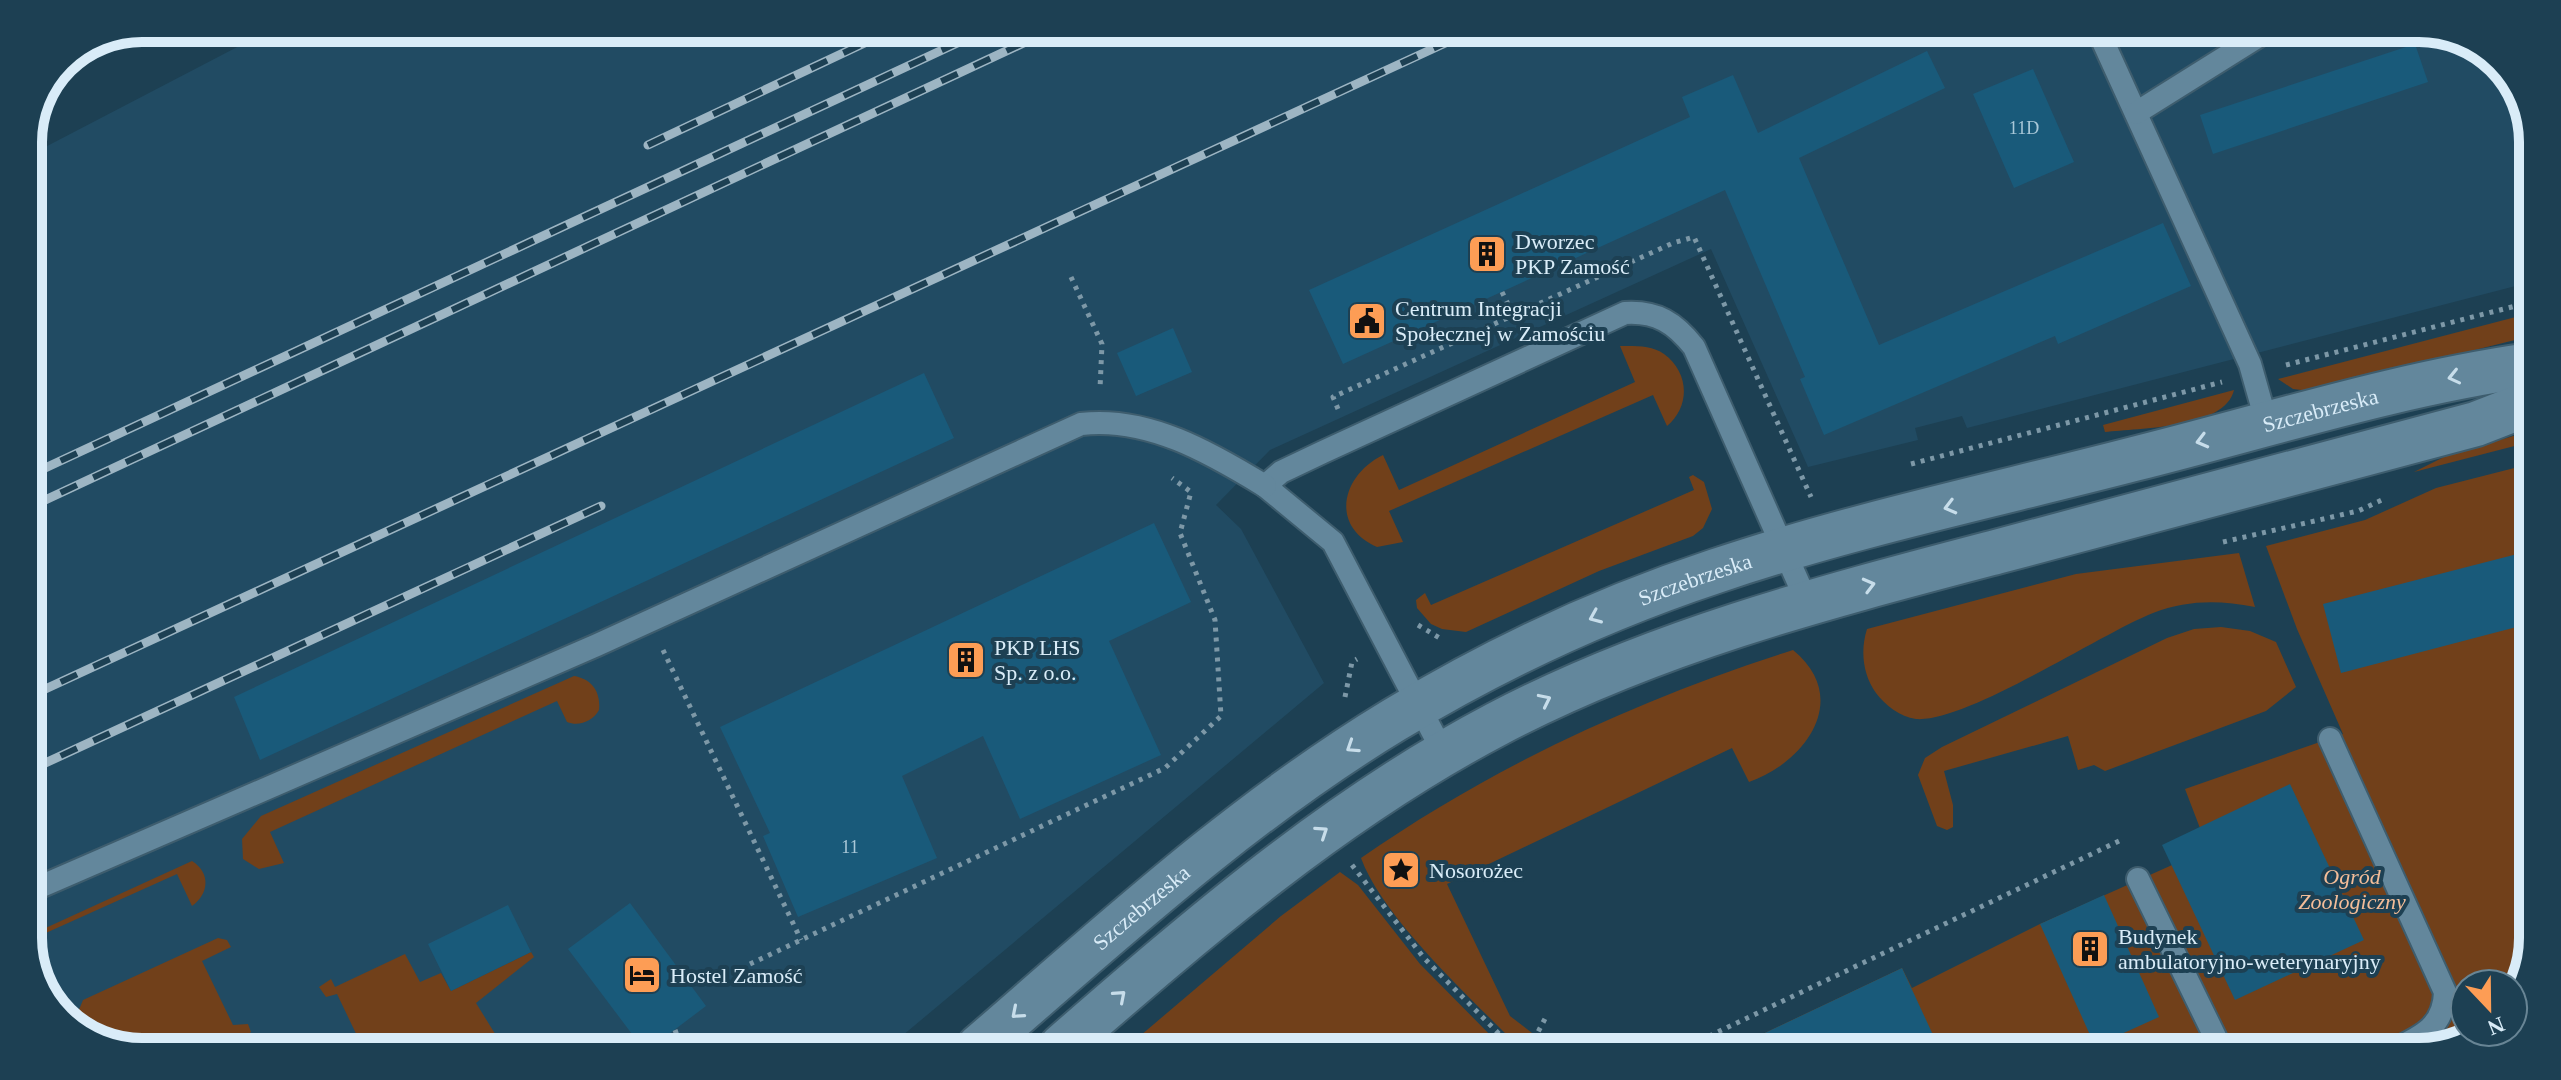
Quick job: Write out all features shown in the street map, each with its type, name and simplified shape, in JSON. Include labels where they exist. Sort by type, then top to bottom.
[{"type":"street","name":"Szczebrzeska","points":[[990,1038],[1227,835],[1317,769],[1418,706],[1540,641],[1712,572],[1784,551],[2464,374],[2519,366]]},
{"type":"street","points":[[1072,1038],[1268,870],[1352,811],[1509,718],[1611,670],[1690,639],[1807,602],[2461,429],[2519,407]]},
{"type":"lane","points":[[2103,42],[2253,374],[2267,424]]},
{"type":"lane","points":[[2136,113],[2249,42]]},
{"type":"lane","points":[[1265,486],[1281,472],[1473,382],[1625,313],[1641,312],[1668,321],[1694,347],[1807,602]]},
{"type":"lane","points":[[42,886],[597,645],[1061,431],[1099,422],[1187,442],[1224,460],[1265,486],[1333,542],[1444,754]]},
{"type":"lane","points":[[2330,739],[2445,992],[2442,1014],[2435,1027],[2415,1038]]},
{"type":"lane","points":[[2138,879],[2216,1038]]},
{"type":"path","points":[[1071,277],[1102,344],[1099,422]]},
{"type":"path","points":[[1502,292],[1513,314]]},
{"type":"path","points":[[1903,466],[2519,305]]},
{"type":"path","points":[[750,964],[1165,768],[1221,716],[1215,620],[1180,533],[1191,492],[1161,469]]},
{"type":"path","points":[[1811,498],[1822,494]]},
{"type":"path","points":[[658,640],[801,940]]},
{"type":"path","points":[[1705,1038],[2119,841]]},
{"type":"path","points":[[1344,855],[1424,958],[1503,1038]]},
{"type":"path","points":[[1535,1038],[1547,1015]]},
{"type":"path","points":[[675,1030],[678,1038]]},
{"type":"shaded area","points":[[247,42],[2419,42],[2439,44],[2469,55],[2490,71],[2511,103],[2519,135],[2519,285],[1967,428],[1962,416],[1915,428],[1918,440],[1808,467],[1711,249],[1270,450],[1216,505],[1241,529],[1324,683],[900,1038],[142,1038],[103,1030],[71,1009],[50,977],[42,945],[42,149]]},
{"type":"green space","points":[[2519,316],[2519,339],[2310,391],[2293,389],[2278,379]]},
{"type":"green space","points":[[1620,346],[1659,351],[1679,371],[1683,400],[1675,418],[1667,426],[1653,395],[1389,511],[1403,542],[1377,547],[1352,527],[1347,514],[1350,487],[1369,464],[1383,455],[1399,490],[1635,382]]},
{"type":"green space","points":[[2234,390],[2227,403],[2198,419],[2105,432],[2103,425]]},
{"type":"green space","points":[[2519,434],[2519,445],[2414,472],[2446,456]]},
{"type":"green space","name":"Ogród Zoologiczny","points":[[2519,467],[2517,958],[2514,968],[2449,968],[2449,1033],[2419,1038],[1754,1038],[1902,968],[1912,988],[2040,924],[2208,849],[2185,789],[2343,734],[2297,629],[2266,546],[2365,520],[2436,488]]},
{"type":"green space","points":[[1693,475],[1704,482],[1712,509],[1703,528],[1693,536],[1599,571],[1466,632],[1442,629],[1431,624],[1417,608],[1416,600],[1425,593],[1431,605],[1694,490],[1689,477]]},
{"type":"green space","points":[[2239,553],[2255,607],[2203,602],[2153,613],[1966,707],[1938,716],[1910,718],[1884,702],[1868,678],[1863,654],[1867,629],[2076,574]]},
{"type":"green space","points":[[2221,627],[2250,631],[2276,642],[2296,687],[2266,711],[2105,771],[2094,765],[2078,770],[2068,736],[1944,771],[1953,805],[1953,827],[1947,830],[1937,826],[1918,775],[1925,758],[2167,638],[2194,629]]},
{"type":"green space","points":[[1793,650],[1810,669],[1819,688],[1820,708],[1804,744],[1788,760],[1770,773],[1749,782],[1732,748],[1447,884],[1510,1016],[1532,1033],[1529,1038],[1510,1038],[1409,933],[1372,882],[1361,858],[1463,793],[1516,764],[1624,713]]},
{"type":"green space","points":[[574,676],[586,680],[597,692],[599,710],[589,720],[576,724],[567,722],[557,701],[270,832],[284,863],[259,869],[243,859],[242,839],[261,816]]},
{"type":"green space","points":[[192,861],[205,877],[202,896],[192,906],[177,874],[42,935],[42,930]]},
{"type":"green space","points":[[1340,872],[1358,885],[1420,964],[1493,1038],[1138,1038],[1281,916]]},
{"type":"green space","points":[[218,938],[227,940],[231,947],[202,961],[233,1025],[248,1024],[251,1032],[244,1038],[122,1036],[92,1025],[77,1014],[83,1000]]},
{"type":"green space","points":[[531,952],[534,957],[476,1003],[498,1038],[358,1038],[337,994],[326,997],[319,987],[331,979],[335,987],[405,954],[420,982],[441,973],[451,991]]},
{"type":"building","points":[[2415,44],[2428,82],[2213,154],[2200,115]]},
{"type":"building","points":[[1927,51],[1945,88],[1799,158],[1879,345],[2163,223],[2191,286],[2058,344],[2055,336],[1824,435],[1800,379],[1805,377],[1725,190],[1343,364],[1309,290],[1690,117],[1682,97],[1733,75],[1758,133]]},
{"type":"building","points":[[2033,69],[2074,162],[2014,188],[1973,94]]},
{"type":"building","points":[[1173,328],[1192,372],[1136,396],[1117,353]]},
{"type":"building","points":[[924,373],[954,438],[260,760],[234,697]]},
{"type":"building","points":[[1154,523],[1191,602],[1109,641],[1161,755],[1020,819],[983,736],[902,776],[937,858],[798,917],[763,836],[770,833],[720,727]]},
{"type":"building","points":[[2519,554],[2519,626],[2341,673],[2323,604]]},
{"type":"building","points":[[2290,784],[2364,940],[2235,1000],[2162,845]]},
{"type":"building","name":"Budynek ambulatoryjno-weterynaryjny","points":[[2104,895],[2159,1017],[2113,1038],[2091,1038],[2040,924]]},
{"type":"building","name":"Hostel Zamość","points":[[630,903],[706,1006],[664,1038],[635,1038],[568,949]]},
{"type":"building","points":[[508,905],[531,952],[451,991],[428,944]]},
{"type":"building","points":[[1902,968],[1934,1038],[1754,1038]]},
{"type":"railway","points":[[648,145],[867,42]]},
{"type":"railway","points":[[42,469],[959,42]]},
{"type":"railway","points":[[42,501],[1025,42]]},
{"type":"railway","points":[[42,691],[1447,42]]},
{"type":"railway","points":[[42,765],[601,506]]},
{"type":"place","name":"Dworzec PKP Zamość","points":[[1487,254]]},
{"type":"place","name":"Centrum Integracji Społecznej w Zamościu","points":[[1367,321]]},
{"type":"place","name":"PKP LHS Sp. z o.o.","points":[[966,660]]},
{"type":"place","name":"Nosorożec","points":[[1401,870]]},
{"type":"place","name":"Budynek ambulatoryjno-weterynaryjny","points":[[2090,949]]},
{"type":"place","name":"Hostel Zamość","points":[[642,975]]}]
